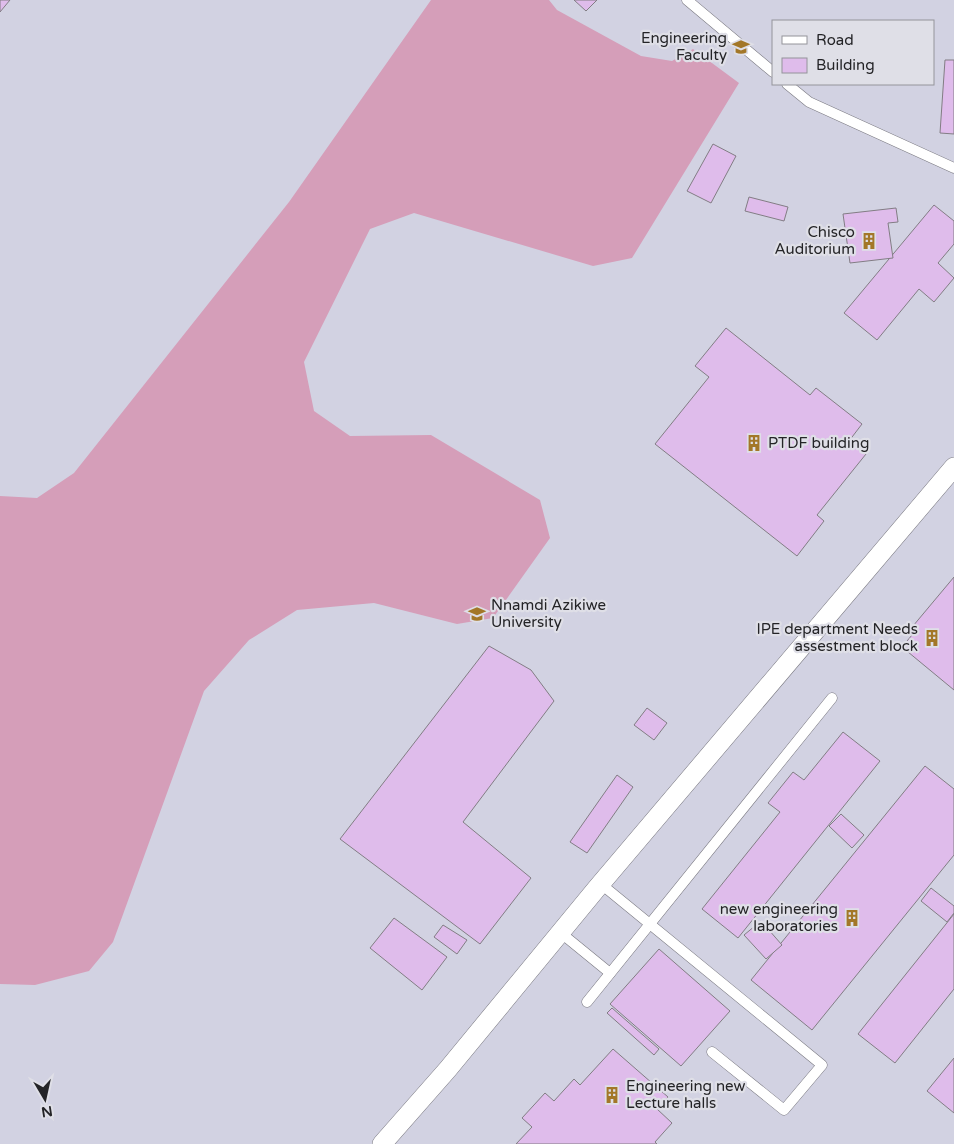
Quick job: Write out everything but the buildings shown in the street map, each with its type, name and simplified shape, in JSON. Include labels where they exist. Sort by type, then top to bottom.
[{"type":"street","points":[[382,1144],[448,1069],[601,884],[954,467]]},
{"type":"lane","points":[[687,0],[772,71]]},
{"type":"lane","points":[[788,85],[809,102],[954,168]]},
{"type":"lane","points":[[588,1002],[832,698]]},
{"type":"lane","points":[[601,884],[822,1065],[784,1110],[712,1052]]},
{"type":"lane","points":[[561,933],[610,973]]},
{"type":"shaded area","name":"Nnamdi Azikiwe University","points":[[0,0],[954,0],[954,1144],[0,1144]]},
{"type":"shaded area","points":[[431,0],[549,0],[557,10],[641,56],[672,61],[693,49],[739,83],[632,258],[593,266],[414,213],[370,229],[304,362],[314,411],[350,436],[431,435],[540,500],[550,538],[493,618],[457,624],[374,603],[297,610],[249,640],[204,691],[113,942],[89,971],[35,985],[0,984],[0,496],[37,498],[74,473],[289,202]]},
{"type":"place","name":"Engineering Faculty","points":[[741,47]]},
{"type":"place","name":"Chisco Auditorium","points":[[869,241]]},
{"type":"place","name":"PTDF building","points":[[754,443]]},
{"type":"place","name":"Nnamdi Azikiwe University","points":[[477,614]]},
{"type":"place","name":"IPE department Needs assestment block","points":[[932,638]]},
{"type":"place","name":"new engineering laboratories","points":[[852,918]]},
{"type":"place","name":"Engineering new Lecture halls","points":[[612,1095]]}]
